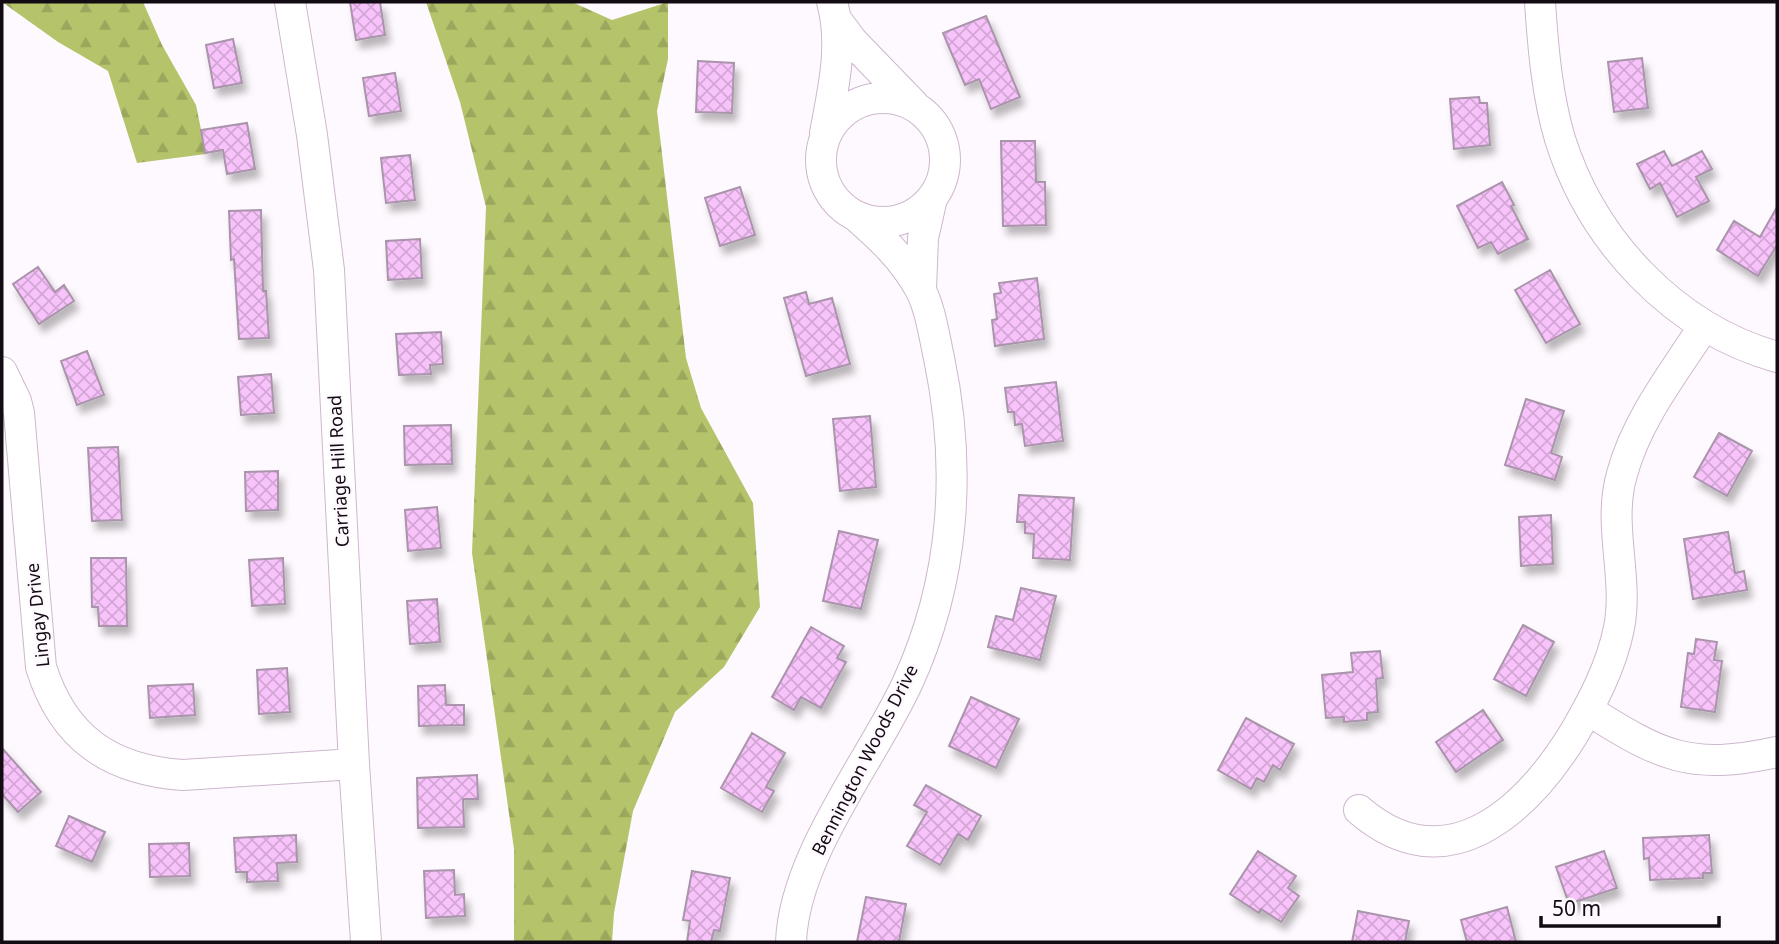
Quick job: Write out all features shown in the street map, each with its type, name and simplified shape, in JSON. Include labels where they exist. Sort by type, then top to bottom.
[{"type":"street","name":"Carriage Hill Road","points":[[290,2],[312,135],[329,270],[354,764],[366,942]]},
{"type":"street","points":[[1540,2],[1546,65],[1556,122],[1574,175],[1588,205],[1611,239],[1673,304],[1704,326],[1749,348],[1777,357]]},
{"type":"street","name":"Bennington Woods Drive","points":[[791,942],[797,903],[807,872],[833,818],[908,683],[926,635],[944,572],[952,514],[952,456],[940,365],[921,289],[923,238],[932,198],[944,173],[944,145],[932,121],[853,42],[835,12]]},
{"type":"street","name":"Bennington Woods Drive","points":[[835,12],[834,81],[821,169],[827,187],[839,203],[889,245],[921,289]]},
{"type":"street","points":[[823,144],[830,127],[840,115],[863,100],[889,98],[916,106]]},
{"type":"street","points":[[856,216],[878,222],[899,220],[918,211],[932,198]]},
{"type":"street","points":[[1359,810],[1378,826],[1416,840],[1442,841],[1480,830],[1513,809],[1552,767],[1588,710],[1607,669],[1619,629],[1621,594],[1615,511],[1625,464],[1650,410],[1704,326]]},
{"type":"street","name":"Lingay Drive","points":[[2,372],[19,413],[41,667],[51,696],[70,726],[93,747],[109,757],[160,773],[183,775],[354,764]]},
{"type":"street","points":[[1588,710],[1634,739],[1666,753],[1705,760],[1722,760],[1777,752]]},
{"type":"green space","points":[[2,2],[143,2],[162,45],[196,105],[206,154],[137,163],[108,71],[58,42]]},
{"type":"green space","points":[[426,2],[572,2],[612,20],[668,2],[668,59],[657,111],[686,358],[701,408],[753,503],[760,607],[724,667],[675,712],[633,811],[614,913],[612,942],[514,942],[514,849],[472,553],[486,207],[460,102]]},
{"type":"building","points":[[350,2],[380,2],[385,35],[356,40]]},
{"type":"building","points":[[986,16],[1020,97],[991,109],[979,79],[965,85],[943,33]]},
{"type":"building","points":[[233,39],[242,83],[214,88],[206,45]]},
{"type":"building","points":[[1642,58],[1648,108],[1614,112],[1608,62]]},
{"type":"building","points":[[698,61],[734,63],[732,113],[696,112]]},
{"type":"building","points":[[395,73],[401,111],[369,116],[363,78]]},
{"type":"building","points":[[1479,97],[1480,103],[1487,103],[1490,145],[1454,149],[1450,99]]},
{"type":"building","points":[[247,123],[255,169],[227,174],[223,150],[205,153],[201,130]]},
{"type":"building","points":[[1001,141],[1035,141],[1036,182],[1045,182],[1046,225],[1003,226]]},
{"type":"building","points":[[1664,151],[1672,166],[1702,151],[1712,169],[1696,177],[1709,201],[1677,217],[1660,183],[1650,189],[1637,164]]},
{"type":"building","points":[[410,155],[415,200],[386,203],[381,158]]},
{"type":"building","points":[[1502,182],[1528,239],[1498,254],[1491,242],[1478,248],[1457,206]]},
{"type":"building","points":[[740,187],[755,235],[720,246],[705,198]]},
{"type":"building","points":[[1777,207],[1777,245],[1758,276],[1717,250],[1734,221],[1760,237]]},
{"type":"building","points":[[261,210],[263,291],[266,291],[269,338],[239,339],[229,211]]},
{"type":"building","points":[[420,239],[422,278],[388,280],[386,241]]},
{"type":"building","points":[[38,267],[55,292],[64,285],[74,301],[39,324],[13,284]]},
{"type":"building","points":[[1550,270],[1580,324],[1546,343],[1515,290]]},
{"type":"building","points":[[1037,278],[1044,339],[995,346],[992,320],[997,319],[994,294],[1001,293],[999,283]]},
{"type":"building","points":[[806,292],[809,304],[832,298],[850,364],[806,376],[784,298]]},
{"type":"building","points":[[441,332],[443,364],[430,365],[431,374],[399,375],[396,334]]},
{"type":"building","points":[[87,351],[104,395],[77,405],[61,361]]},
{"type":"building","points":[[271,374],[274,413],[241,415],[238,377]]},
{"type":"building","points":[[1056,382],[1063,441],[1025,446],[1022,424],[1015,425],[1014,412],[1008,412],[1005,388]]},
{"type":"building","points":[[1526,399],[1564,411],[1551,453],[1562,457],[1555,480],[1505,465]]},
{"type":"building","points":[[870,416],[876,487],[840,491],[833,419]]},
{"type":"building","points":[[451,425],[452,464],[405,465],[404,426]]},
{"type":"building","points":[[1719,433],[1752,451],[1727,496],[1694,477]]},
{"type":"building","points":[[118,447],[122,520],[92,521],[88,448]]},
{"type":"building","points":[[278,471],[278,510],[246,511],[245,472]]},
{"type":"building","points":[[1019,495],[1074,498],[1070,560],[1033,558],[1034,534],[1025,533],[1025,522],[1017,522]]},
{"type":"building","points":[[437,507],[441,548],[408,551],[405,510]]},
{"type":"building","points":[[1551,515],[1553,564],[1521,566],[1519,517]]},
{"type":"building","points":[[839,531],[878,540],[861,609],[823,601]]},
{"type":"building","points":[[1728,532],[1735,573],[1744,571],[1747,590],[1693,599],[1684,539]]},
{"type":"building","points":[[91,558],[126,558],[127,626],[99,626],[98,607],[92,607]]},
{"type":"building","points":[[283,558],[285,604],[252,606],[249,560]]},
{"type":"building","points":[[1021,588],[1056,596],[1040,660],[988,647],[996,616],[1013,620]]},
{"type":"building","points":[[437,599],[440,642],[410,644],[407,601]]},
{"type":"building","points":[[1523,625],[1554,642],[1526,696],[1494,679]]},
{"type":"building","points":[[811,627],[844,646],[837,658],[846,662],[821,708],[801,697],[794,710],[772,697]]},
{"type":"building","points":[[1696,639],[1717,642],[1714,660],[1722,661],[1715,712],[1681,707],[1688,653],[1694,654]]},
{"type":"building","points":[[1380,651],[1383,678],[1376,679],[1378,712],[1367,713],[1367,720],[1344,722],[1344,717],[1326,718],[1322,675],[1353,672],[1351,653]]},
{"type":"building","points":[[287,668],[290,712],[259,714],[257,670]]},
{"type":"building","points":[[193,684],[195,715],[150,718],[148,686]]},
{"type":"building","points":[[445,685],[446,705],[464,705],[464,725],[419,726],[418,686]]},
{"type":"building","points":[[971,697],[1019,719],[996,768],[949,746]]},
{"type":"building","points":[[1483,710],[1503,740],[1456,772],[1436,742]]},
{"type":"building","points":[[1246,718],[1294,744],[1280,770],[1273,765],[1264,782],[1257,778],[1251,789],[1218,770]]},
{"type":"building","points":[[752,733],[785,753],[766,787],[774,791],[762,812],[721,788]]},
{"type":"building","points":[[2,748],[41,792],[18,812],[2,794]]},
{"type":"building","points":[[477,775],[478,799],[463,799],[464,827],[418,828],[417,778]]},
{"type":"building","points":[[926,785],[981,816],[968,840],[958,834],[940,865],[907,846],[927,812],[914,805]]},
{"type":"building","points":[[69,816],[105,832],[92,862],[56,846]]},
{"type":"building","points":[[296,835],[297,862],[277,863],[278,881],[247,882],[247,872],[236,872],[234,838]]},
{"type":"building","points":[[1709,835],[1712,873],[1703,873],[1703,878],[1650,880],[1649,858],[1644,859],[1643,838]]},
{"type":"building","points":[[189,843],[190,876],[150,877],[149,844]]},
{"type":"building","points":[[1258,851],[1296,876],[1288,888],[1299,896],[1281,922],[1261,909],[1259,913],[1230,894]]},
{"type":"building","points":[[1604,851],[1617,888],[1569,904],[1556,867]]},
{"type":"building","points":[[454,870],[455,895],[464,894],[465,916],[426,918],[424,871]]},
{"type":"building","points":[[692,871],[730,878],[720,931],[714,930],[711,942],[687,942],[690,921],[683,920]]},
{"type":"building","points":[[866,897],[906,904],[899,942],[857,942]]},
{"type":"building","points":[[1507,907],[1516,942],[1467,942],[1461,920]]},
{"type":"building","points":[[1358,911],[1409,921],[1405,942],[1352,942]]}]
